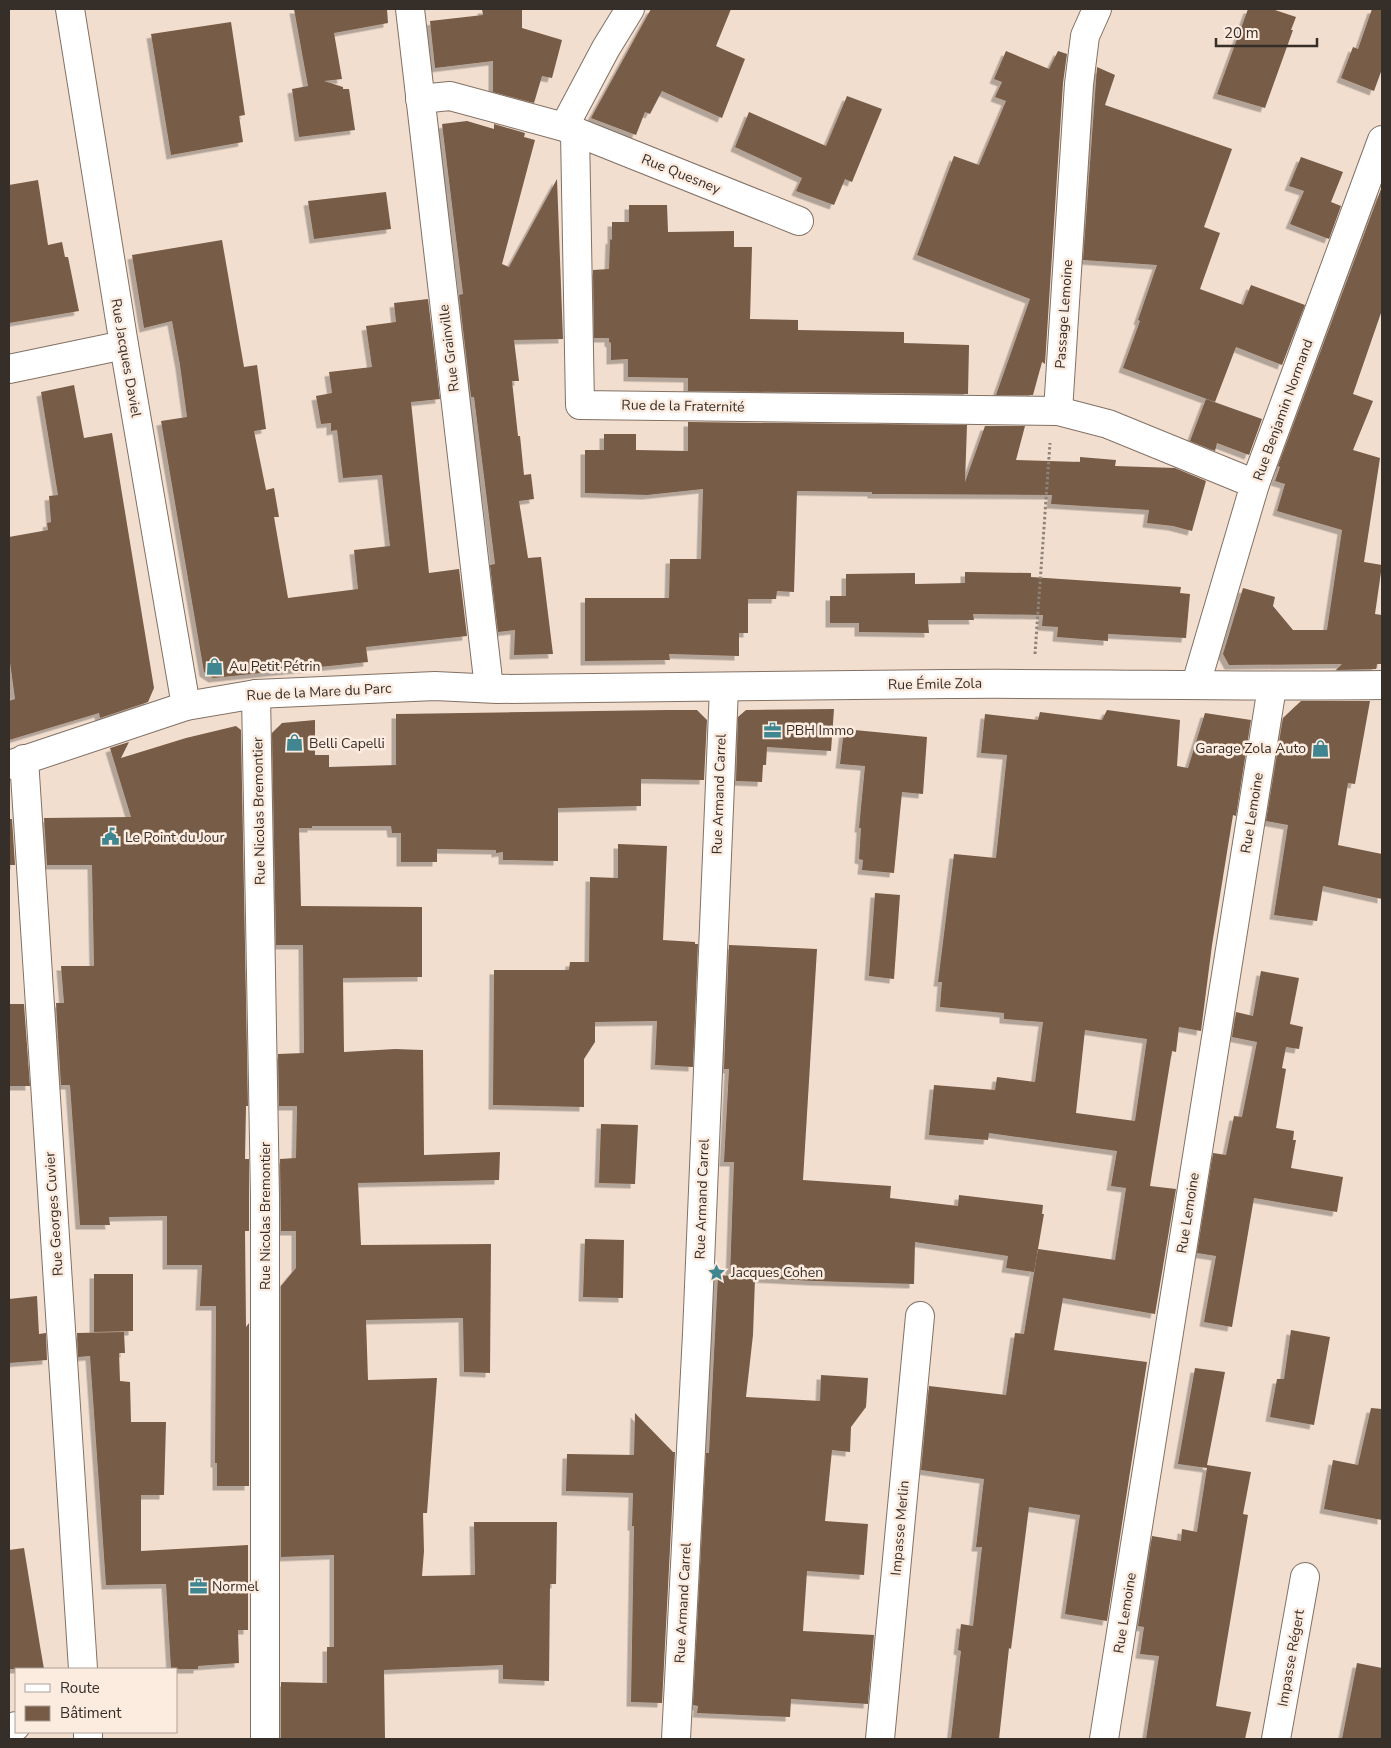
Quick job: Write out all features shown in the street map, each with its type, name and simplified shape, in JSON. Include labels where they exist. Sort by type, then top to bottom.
[{"type":"street","name":"Rue Jacques Daviel","points":[[70,9],[124,345],[186,706]]},
{"type":"street","name":"Rue Grainville","points":[[410,9],[489,688]]},
{"type":"street","points":[[606,48],[611,9]]},
{"type":"street","points":[[569,130],[606,48],[630,9]]},
{"type":"street","name":"Passage Lemoine","points":[[1055,411],[1078,84],[1086,36],[1097,9]]},
{"type":"street","name":"Rue Quesney","points":[[420,99],[450,96],[569,130],[798,221]]},
{"type":"street","name":"Rue de la Fraternité","points":[[569,130],[580,405],[1055,411]]},
{"type":"street","name":"Rue Benjamin Normand","points":[[1196,684],[1255,484],[1382,140]]},
{"type":"street","points":[[9,369],[124,345]]},
{"type":"street","points":[[1055,411],[1108,424],[1255,484]]},
{"type":"street","name":"Rue Émile Zola","points":[[489,688],[724,688],[955,684],[1196,684],[1272,687],[1382,685]]},
{"type":"street","name":"Rue de la Mare du Parc","points":[[16,762],[186,706],[256,694],[435,686],[489,688]]},
{"type":"street","name":"Rue Lemoine","points":[[1104,1739],[1272,687]]},
{"type":"street","name":"Rue Armand Carrel","points":[[676,1739],[697,1334],[724,688]]},
{"type":"street","name":"Rue Nicolas Bremontier","points":[[256,694],[265,1197],[265,1739]]},
{"type":"street","name":"Rue Georges Cuvier","points":[[16,762],[84,1668]]},
{"type":"street","name":"Impasse Merlin","points":[[880,1739],[920,1316]]},
{"type":"street","name":"Impasse Régert","points":[[1276,1739],[1306,1578]]},
{"type":"path","points":[[1033,684],[1055,411]]},
{"type":"building","points":[[294,9],[387,9],[388,23],[334,33],[342,79],[324,81],[343,87],[343,89],[349,89],[355,130],[299,137],[292,89],[308,86]]},
{"type":"building","points":[[482,9],[522,9],[522,28],[562,40],[552,78],[542,76],[534,103],[493,92],[493,61],[435,68],[430,21],[483,15]]},
{"type":"building","points":[[651,9],[731,9],[716,46],[745,59],[722,118],[662,91],[650,114],[645,112],[636,135],[591,118]]},
{"type":"building","points":[[1248,9],[1272,9],[1296,17],[1265,108],[1217,94]]},
{"type":"building","points":[[1372,9],[1382,9],[1382,69],[1374,91],[1341,78],[1353,47],[1358,49]]},
{"type":"building","points":[[231,22],[245,115],[239,116],[243,142],[171,155],[151,34]]},
{"type":"building","points":[[1006,51],[1049,69],[1058,51],[1067,54],[1063,83],[1045,364],[1042,362],[1033,395],[996,395],[1030,299],[917,255],[954,156],[979,165],[1006,101],[995,97],[1002,82],[994,79]]},
{"type":"building","points":[[1097,67],[1115,75],[1105,105],[1232,149],[1204,227],[1220,233],[1200,289],[1243,305],[1251,285],[1305,305],[1282,365],[1236,347],[1215,402],[1123,368],[1157,265],[1083,260]]},
{"type":"building","points":[[847,96],[882,109],[852,182],[845,179],[834,205],[796,191],[802,178],[735,147],[749,112],[826,146]]},
{"type":"building","points":[[467,121],[494,129],[494,124],[525,133],[524,137],[535,140],[502,264],[509,267],[557,179],[563,339],[514,340],[519,381],[512,381],[524,475],[531,474],[534,499],[519,501],[528,558],[541,557],[553,654],[514,655],[515,630],[498,632],[490,565],[495,564],[474,397],[471,397],[459,295],[463,294],[442,124]]},
{"type":"building","points":[[1301,157],[1343,172],[1331,202],[1341,206],[1329,239],[1290,224],[1304,191],[1289,186]]},
{"type":"building","points":[[38,180],[48,245],[62,242],[65,257],[68,257],[79,311],[9,323],[9,185]]},
{"type":"building","points":[[1381,189],[1382,310],[1353,394],[1373,401],[1353,450],[1380,458],[1364,562],[1382,565],[1375,614],[1382,615],[1382,664],[1377,664],[1376,669],[1336,670],[1342,664],[1229,665],[1223,654],[1243,588],[1275,597],[1273,606],[1293,630],[1327,630],[1342,530],[1277,511],[1285,484],[1275,481],[1280,467],[1278,466]]},
{"type":"building","points":[[386,192],[391,229],[314,239],[308,201]]},
{"type":"building","points":[[629,205],[667,205],[668,232],[734,231],[734,247],[752,247],[750,319],[798,320],[798,330],[904,332],[904,343],[969,345],[968,394],[688,391],[688,378],[628,377],[628,359],[611,360],[611,343],[609,338],[594,338],[593,270],[609,269],[612,222],[629,222]]},
{"type":"building","points":[[222,240],[244,367],[257,365],[266,429],[254,431],[266,490],[274,488],[279,517],[274,517],[288,598],[358,589],[354,550],[390,546],[382,475],[343,478],[337,430],[331,431],[331,423],[321,424],[316,396],[332,393],[329,372],[372,367],[366,326],[396,322],[394,303],[428,299],[440,399],[411,402],[429,573],[459,569],[467,636],[366,647],[368,662],[213,678],[204,672],[161,421],[187,417],[180,365],[172,321],[144,328],[132,255]]},
{"type":"building","points":[[74,385],[84,438],[112,433],[154,688],[148,702],[100,718],[99,713],[9,740],[9,701],[15,699],[9,655],[9,537],[48,530],[47,523],[51,522],[49,496],[58,495],[41,392]]},
{"type":"building","points":[[1206,399],[1262,419],[1249,455],[1217,443],[1215,451],[1190,441]]},
{"type":"building","points":[[688,422],[967,425],[965,482],[985,426],[1025,426],[1016,460],[1080,462],[1080,457],[1116,460],[1115,466],[1175,468],[1206,481],[1192,531],[1173,526],[1147,523],[1149,510],[1051,504],[1052,495],[872,494],[872,492],[797,491],[794,592],[777,591],[776,599],[748,599],[748,633],[739,633],[739,656],[669,654],[670,660],[585,661],[585,598],[669,598],[670,559],[701,559],[703,489],[647,495],[585,493],[585,450],[604,450],[604,434],[636,434],[636,450],[688,451]]},
{"type":"building","points":[[965,572],[1031,573],[1031,577],[1181,587],[1180,593],[1190,594],[1186,638],[1108,634],[1108,641],[1057,637],[1058,627],[1042,626],[1043,615],[973,614],[974,620],[928,620],[929,633],[859,632],[859,623],[830,623],[830,596],[846,596],[846,574],[915,573],[915,584],[965,583]]},
{"type":"building","points":[[1301,701],[1370,701],[1355,784],[1348,783],[1338,845],[1382,854],[1382,899],[1323,886],[1317,921],[1274,915],[1288,825],[1266,821],[1283,718]]},
{"type":"building","points":[[834,709],[831,751],[767,747],[766,765],[763,765],[762,782],[736,781],[738,717],[746,710]]},
{"type":"building","points":[[697,710],[707,720],[704,780],[641,779],[641,806],[558,808],[558,861],[503,860],[503,852],[496,853],[496,850],[437,849],[437,862],[401,862],[401,833],[392,833],[391,826],[312,826],[312,828],[299,828],[301,906],[422,907],[422,977],[343,978],[344,1052],[395,1049],[423,1050],[424,1155],[500,1152],[499,1180],[358,1183],[361,1245],[491,1244],[490,1373],[464,1372],[463,1318],[366,1320],[368,1380],[437,1378],[427,1513],[423,1513],[424,1551],[422,1576],[475,1575],[474,1522],[557,1522],[556,1584],[550,1584],[549,1681],[503,1679],[503,1665],[384,1670],[385,1739],[281,1739],[281,1682],[327,1683],[327,1647],[334,1647],[334,1555],[281,1557],[281,1286],[296,1268],[296,1231],[281,1231],[280,1159],[296,1158],[297,1106],[279,1106],[278,1054],[304,1053],[303,945],[276,945],[272,733],[282,723],[315,720],[315,755],[329,755],[329,767],[396,765],[396,714]]},
{"type":"building","points":[[1107,710],[1180,720],[1177,766],[1188,768],[1205,713],[1251,720],[1236,816],[1233,815],[1212,945],[1201,1031],[1179,1027],[1176,1052],[1172,1051],[1150,1186],[1176,1189],[1155,1314],[1063,1298],[1054,1350],[1147,1362],[1107,1621],[1065,1614],[1080,1515],[1029,1507],[1011,1649],[1009,1648],[999,1739],[951,1739],[961,1651],[958,1650],[961,1624],[973,1626],[982,1547],[976,1547],[984,1479],[921,1470],[929,1386],[1006,1395],[1015,1333],[1024,1334],[1038,1249],[1115,1260],[1126,1188],[1111,1186],[1117,1151],[989,1133],[988,1140],[929,1135],[934,1085],[995,1090],[997,1077],[1035,1082],[1043,1022],[1004,1019],[1004,1013],[940,1007],[942,982],[938,982],[954,854],[996,858],[1007,755],[981,753],[985,714],[1038,720],[1040,712],[1102,720]],"holes":[[[1085,1030],[1147,1039],[1135,1121],[1076,1113]]]},
{"type":"building","points":[[236,726],[241,730],[248,1106],[246,1106],[245,1159],[249,1159],[249,1231],[245,1231],[246,1327],[249,1323],[249,1486],[217,1486],[217,1463],[215,1463],[216,1306],[200,1306],[202,1265],[167,1265],[167,1216],[109,1217],[110,1225],[80,1225],[70,1085],[61,1085],[56,1003],[64,1003],[61,966],[94,966],[92,865],[47,865],[44,818],[131,817],[110,748],[129,742],[121,758],[186,738]]},
{"type":"building","points":[[844,729],[927,737],[923,794],[902,792],[894,873],[862,870],[863,860],[859,859],[861,828],[859,828],[865,766],[840,764]]},
{"type":"building","points":[[9,819],[12,819],[15,865],[9,865]]},
{"type":"building","points":[[618,844],[667,846],[663,940],[695,942],[695,944],[698,944],[693,1067],[655,1065],[657,1021],[595,1022],[595,1042],[584,1059],[584,1107],[493,1105],[494,970],[569,970],[570,962],[589,962],[590,877],[618,878]]},
{"type":"building","points":[[875,893],[900,895],[894,979],[869,976]]},
{"type":"building","points":[[729,945],[817,949],[803,1180],[891,1186],[890,1198],[958,1206],[959,1195],[1043,1205],[1042,1214],[1044,1214],[1034,1272],[1006,1268],[1008,1256],[915,1242],[914,1284],[755,1278],[753,1335],[746,1397],[820,1401],[821,1375],[868,1378],[866,1407],[851,1427],[850,1452],[832,1450],[825,1521],[868,1524],[864,1575],[807,1571],[803,1631],[874,1635],[868,1704],[791,1699],[790,1717],[697,1713],[698,1706],[693,1705],[706,1453],[709,1453],[718,1275],[730,1276],[734,1162],[724,1162],[729,1069],[724,1069]]},
{"type":"building","points":[[1261,971],[1299,978],[1290,1024],[1303,1027],[1299,1049],[1286,1047],[1282,1068],[1286,1069],[1276,1128],[1294,1131],[1293,1140],[1296,1140],[1291,1168],[1343,1177],[1337,1212],[1254,1198],[1232,1327],[1204,1322],[1216,1256],[1197,1253],[1213,1153],[1226,1155],[1234,1116],[1242,1117],[1257,1042],[1232,1037],[1236,1012],[1253,1016]]},
{"type":"building","points":[[9,1004],[24,1004],[30,1086],[9,1086]]},
{"type":"building","points":[[601,1124],[638,1125],[635,1184],[599,1183]]},
{"type":"building","points":[[585,1239],[624,1240],[623,1298],[583,1297]]},
{"type":"building","points":[[94,1274],[133,1274],[133,1331],[94,1332]]},
{"type":"building","points":[[37,1296],[39,1334],[46,1333],[47,1360],[9,1363],[9,1299]]},
{"type":"building","points":[[1291,1330],[1330,1337],[1314,1425],[1270,1417],[1277,1379],[1284,1379]]},
{"type":"building","points":[[124,1332],[125,1353],[119,1353],[120,1381],[130,1382],[131,1422],[166,1422],[164,1495],[141,1495],[141,1551],[248,1545],[248,1630],[238,1630],[239,1663],[198,1666],[198,1669],[171,1668],[166,1584],[106,1585],[90,1356],[78,1357],[77,1333]]},
{"type":"building","points":[[1195,1368],[1225,1372],[1207,1465],[1251,1472],[1243,1514],[1248,1515],[1216,1706],[1251,1712],[1245,1739],[1146,1739],[1159,1656],[1140,1654],[1144,1627],[1138,1626],[1152,1536],[1181,1541],[1182,1529],[1197,1532],[1207,1468],[1178,1464]]},
{"type":"building","points":[[1371,1408],[1382,1409],[1382,1520],[1324,1509],[1333,1460],[1358,1465]]},
{"type":"building","points":[[635,1413],[675,1452],[662,1703],[631,1702],[633,1493],[566,1491],[567,1454],[634,1455]]},
{"type":"building","points":[[24,1548],[44,1668],[9,1669],[9,1550]]},
{"type":"building","points":[[1357,1663],[1382,1668],[1382,1739],[1342,1739]]},
{"type":"place","name":"Au Petit Pétrin","points":[[215,666]]},
{"type":"place","name":"PBH Immo","points":[[772,730]]},
{"type":"place","name":"Belli Capelli","points":[[295,743]]},
{"type":"place","name":"Garage Zola Auto","points":[[1320,748]]},
{"type":"place","name":"Le Point du Jour","points":[[111,837]]},
{"type":"place","name":"Jacques Cohen","points":[[717,1272]]},
{"type":"place","name":"Normel","points":[[198,1586]]}]
